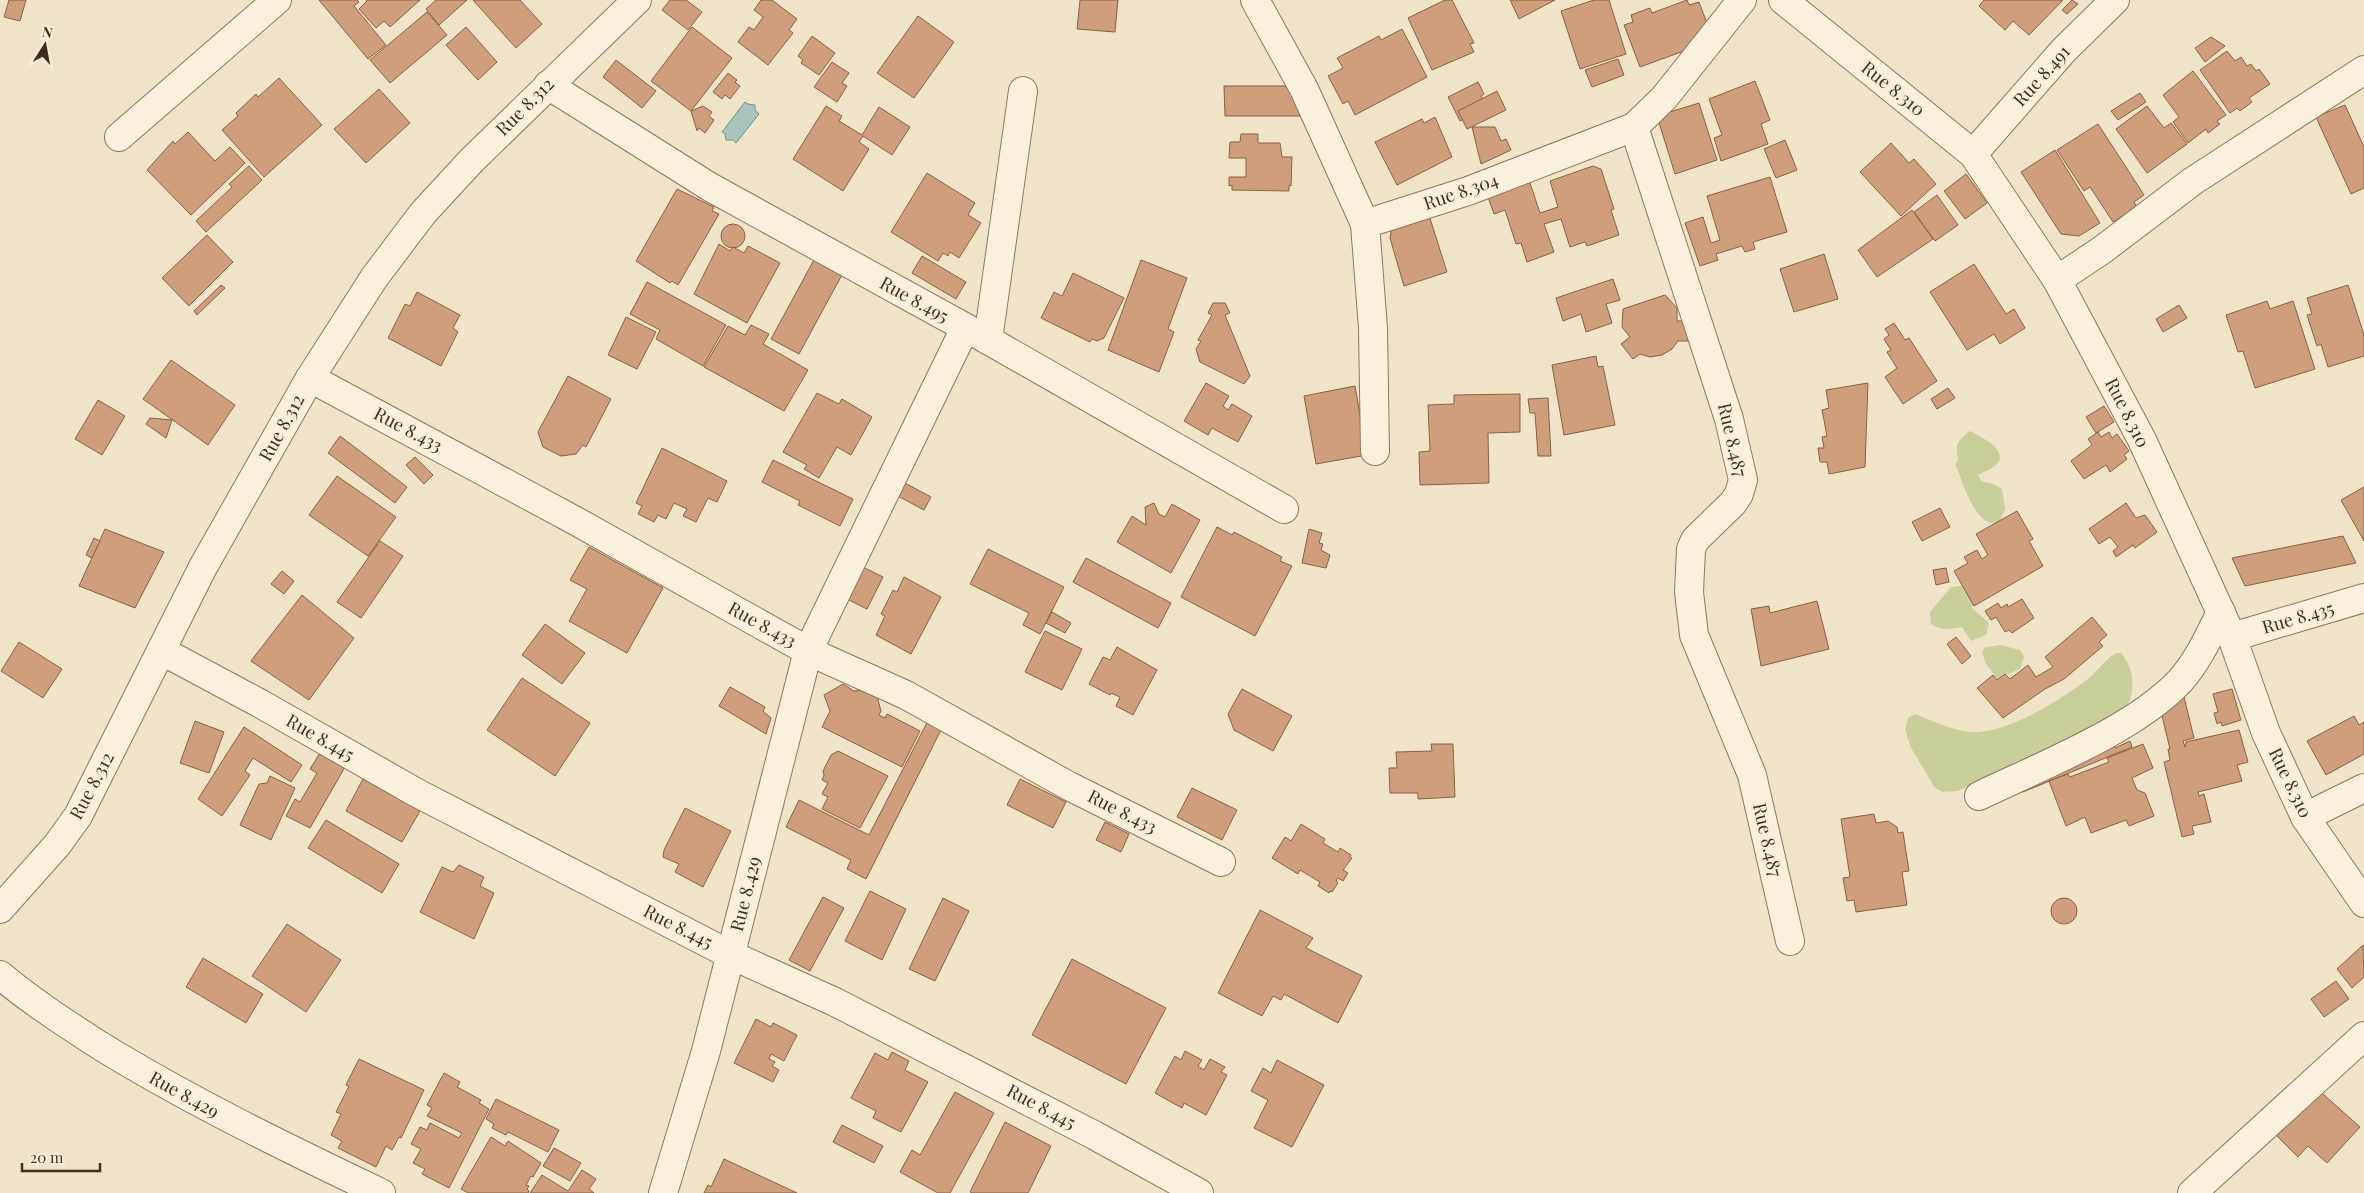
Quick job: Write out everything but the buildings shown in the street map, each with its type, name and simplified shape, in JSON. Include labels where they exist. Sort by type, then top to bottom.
[{"type":"street","points":[[119,137],[277,0]]},
{"type":"street","name":"Rue 8.312","points":[[0,909],[40,865],[78,816],[203,567],[310,378],[374,278],[424,213],[472,160],[637,0]]},
{"type":"street","points":[[1255,0],[1304,89],[1365,224],[1373,328],[1375,451]]},
{"type":"street","name":"Rue 8.304","points":[[1365,224],[1468,191],[1634,127],[1664,98],[1742,0]]},
{"type":"street","name":"Rue 8.310","points":[[1783,0],[1972,154],[2057,280],[2142,440],[2232,637],[2266,733],[2305,817],[2364,903]]},
{"type":"street","name":"Rue 8.491","points":[[1972,154],[2064,50],[2115,0]]},
{"type":"street","points":[[2057,280],[2102,250],[2193,181],[2364,70]]},
{"type":"street","name":"Rue 8.495","points":[[548,85],[710,187],[976,334],[1284,508]]},
{"type":"street","name":"Rue 8.429","points":[[663,1193],[706,1051],[808,651],[976,334],[1023,91]]},
{"type":"street","name":"Rue 8.487","points":[[1634,127],[1729,419],[1743,480],[1739,494],[1733,503],[1695,540],[1691,549],[1689,592],[1694,635],[1752,775],[1790,941]]},
{"type":"street","name":"Rue 8.433","points":[[310,378],[574,520],[808,651],[906,695],[1069,786],[1221,862]]},
{"type":"street","name":"Rue 8.435","points":[[2232,637],[2364,598]]},
{"type":"street","points":[[1979,796],[2083,746],[2147,710],[2180,680],[2200,654],[2221,612]]},
{"type":"street","name":"Rue 8.445","points":[[162,650],[417,793],[731,955],[844,1006],[1094,1135],[1200,1193]]},
{"type":"street","points":[[2305,817],[2364,788]]},
{"type":"street","name":"Rue 8.429","points":[[0,975],[59,1019],[152,1078],[230,1120],[381,1193]]},
{"type":"street","points":[[2192,1193],[2364,1036]]},
{"type":"green space","points":[[1970,431],[1992,444],[2000,454],[2000,459],[1996,465],[1978,475],[1981,481],[1994,484],[2002,489],[2005,509],[1999,523],[1991,523],[1983,519],[1977,511],[1966,492],[1955,464],[1958,460],[1958,443]]},
{"type":"green space","points":[[1969,585],[1974,592],[1972,608],[1989,623],[1986,635],[1971,641],[1962,627],[1942,629],[1931,624],[1930,612],[1951,587]]},
{"type":"green space","points":[[2001,645],[2020,650],[2024,657],[2020,669],[1997,679],[1986,664],[1982,652],[1986,647]]},
{"type":"green space","points":[[2116,653],[2121,653],[2131,671],[2132,690],[2126,709],[2113,724],[2025,758],[1958,791],[1943,792],[1935,788],[1911,748],[1905,730],[1908,718],[1915,714],[1962,731],[1978,732],[2012,724],[2061,698],[2088,679]]},
{"type":"water","points":[[745,102],[755,105],[755,110],[759,114],[736,143],[733,140],[726,140],[725,134],[722,132]]}]
